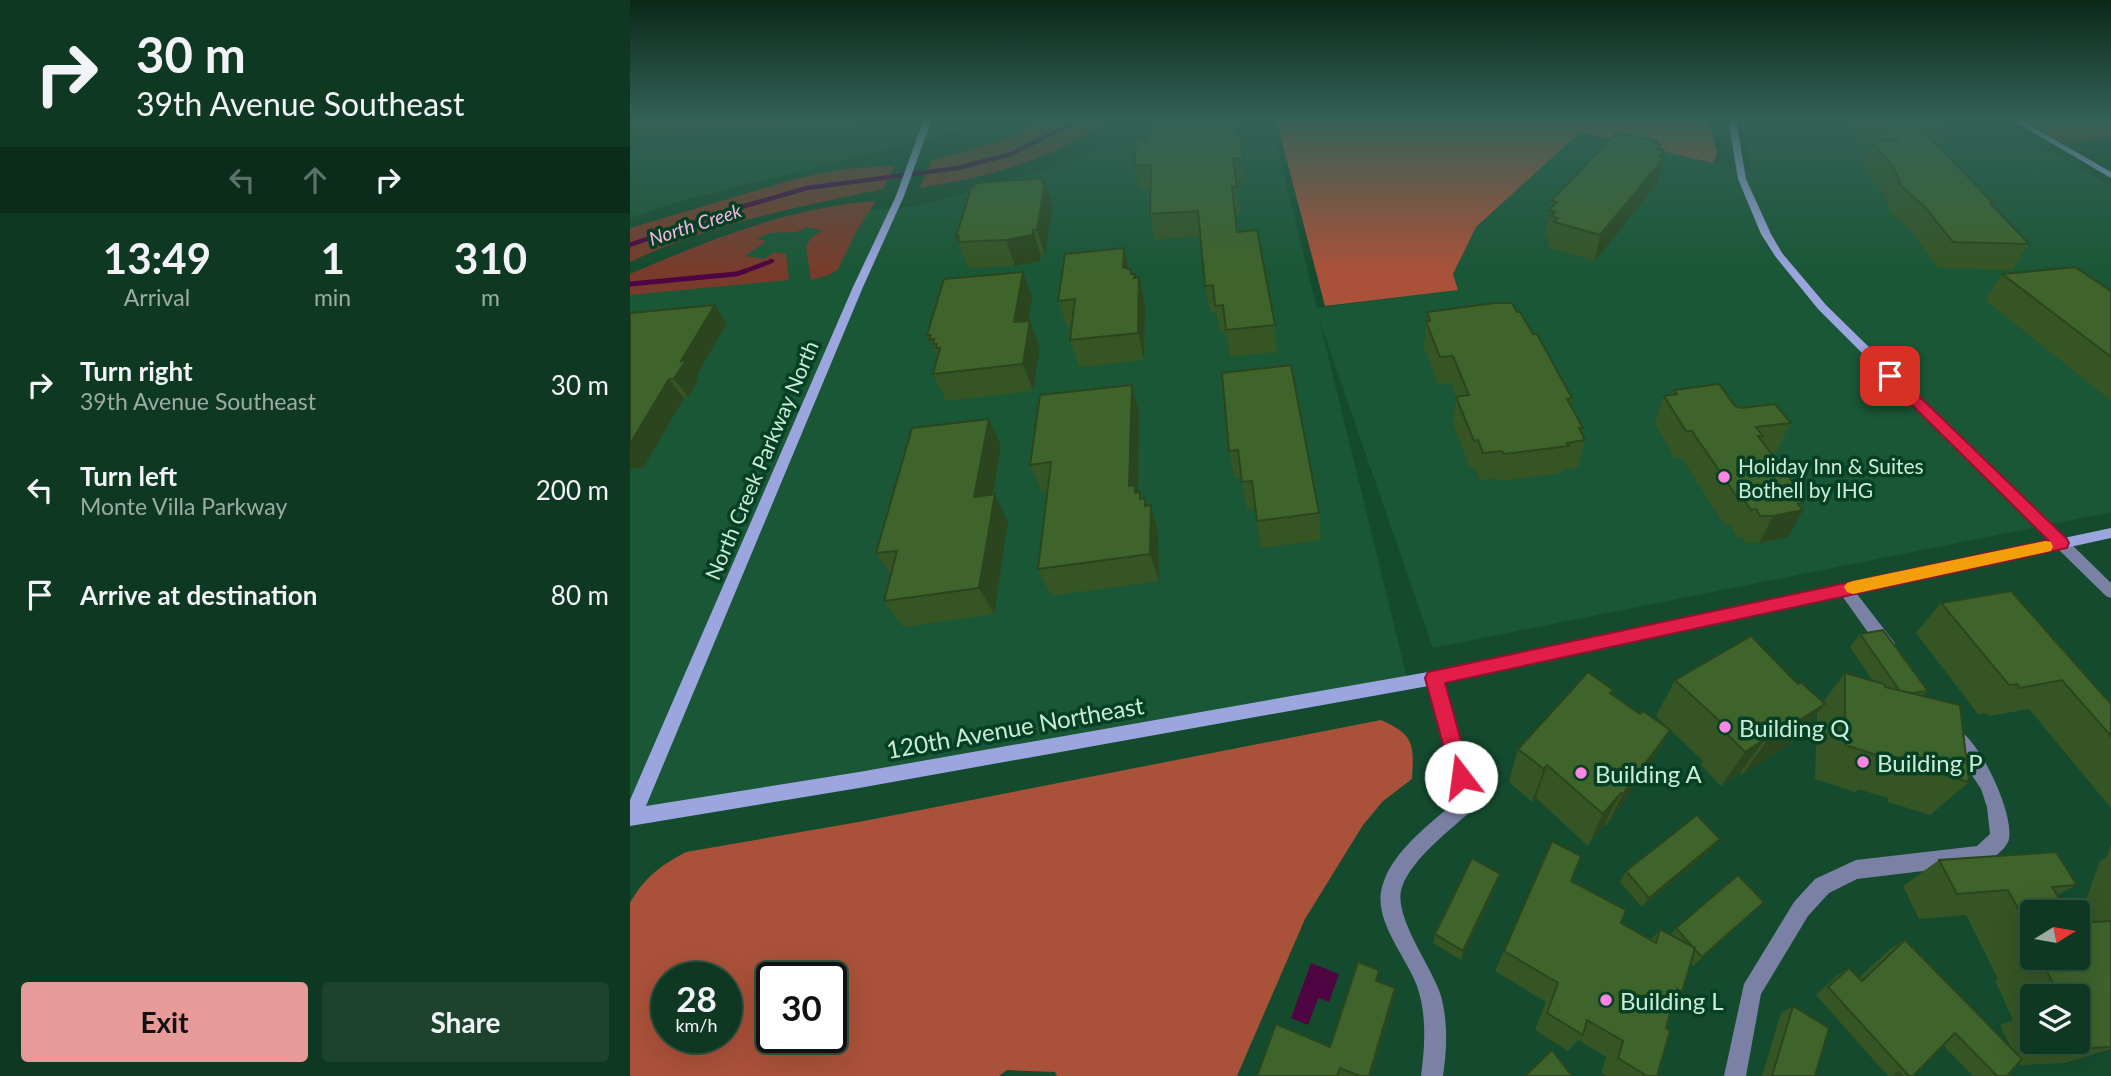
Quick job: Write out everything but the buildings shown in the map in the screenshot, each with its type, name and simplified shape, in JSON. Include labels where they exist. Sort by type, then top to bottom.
[{"type":"street","name":"North Creek Parkway North","points":[[631,818],[910,169]]},
{"type":"street","points":[[1740,169],[1742,179],[1778,254],[1822,307],[2111,592]]},
{"type":"street","name":"120th Avenue Northeast","points":[[631,818],[1434,678],[2111,533]]},
{"type":"street","points":[[1845,589],[1900,662]]},
{"type":"street","points":[[1432,1076],[1437,1046],[1427,987],[1392,911],[1391,887],[1411,856],[1468,802],[1434,678]]},
{"type":"street","points":[[1735,1076],[1751,990],[1801,909],[1822,886],[1856,870],[1981,855],[2000,838],[1999,811],[1987,780],[1947,726]]},
{"type":"shaded area","points":[[630,169],[806,169],[681,201],[630,218]]},
{"type":"shaded area","points":[[893,169],[883,189],[722,227],[630,262],[630,228],[795,179],[836,170]]},
{"type":"shaded area","points":[[928,169],[1005,169],[970,178],[920,188]]},
{"type":"shaded area","points":[[1050,169],[1282,169],[1317,308],[1458,290],[1453,274],[1476,227],[1539,169],[1736,169],[1752,173],[1751,169],[2082,169],[2111,186],[2111,512],[1433,648],[1319,319],[1408,682],[630,817],[630,278],[753,231],[851,212],[918,206]]},
{"type":"shaded area","points":[[1289,169],[1539,169],[1476,227],[1453,274],[1458,290],[1325,306]]},
{"type":"shaded area","points":[[876,201],[856,232],[838,269],[829,275],[811,280],[806,246],[811,238],[822,230],[807,227],[795,232],[764,235],[757,239],[766,241],[745,256],[764,259],[775,252],[786,254],[789,280],[630,295],[630,274],[689,249],[750,227],[813,210]]},
{"type":"shaded area","points":[[1381,720],[1406,736],[1412,749],[1412,779],[1383,801],[1363,825],[1305,919],[1237,1076],[1057,1076],[1055,1072],[1007,1070],[999,1076],[630,1076],[630,903],[647,879],[686,852],[864,821]]},
{"type":"shaded area","points":[[1311,963],[1339,974],[1329,1002],[1318,998],[1308,1025],[1291,1018]]},
{"type":"waterway","name":"North Creek","points":[[630,245],[724,212],[807,188],[949,169]]},
{"type":"waterway","points":[[740,273],[772,261]]},
{"type":"waterway","points":[[630,284],[745,271]]},
{"type":"slow traffic","points":[[1853,587],[2045,547]]},
{"type":"place","name":"Holiday Inn & Suites Bothell by IHG","points":[[1724,477]]},
{"type":"place","name":"Building Q","points":[[1725,727]]},
{"type":"place","name":"Building P","points":[[1863,762]]},
{"type":"place","name":"Building A","points":[[1581,773]]},
{"type":"place","name":"Building L","points":[[1606,1000]]},
{"type":"route","points":[[1461,777],[1434,678],[2061,543],[1890,376]]}]
